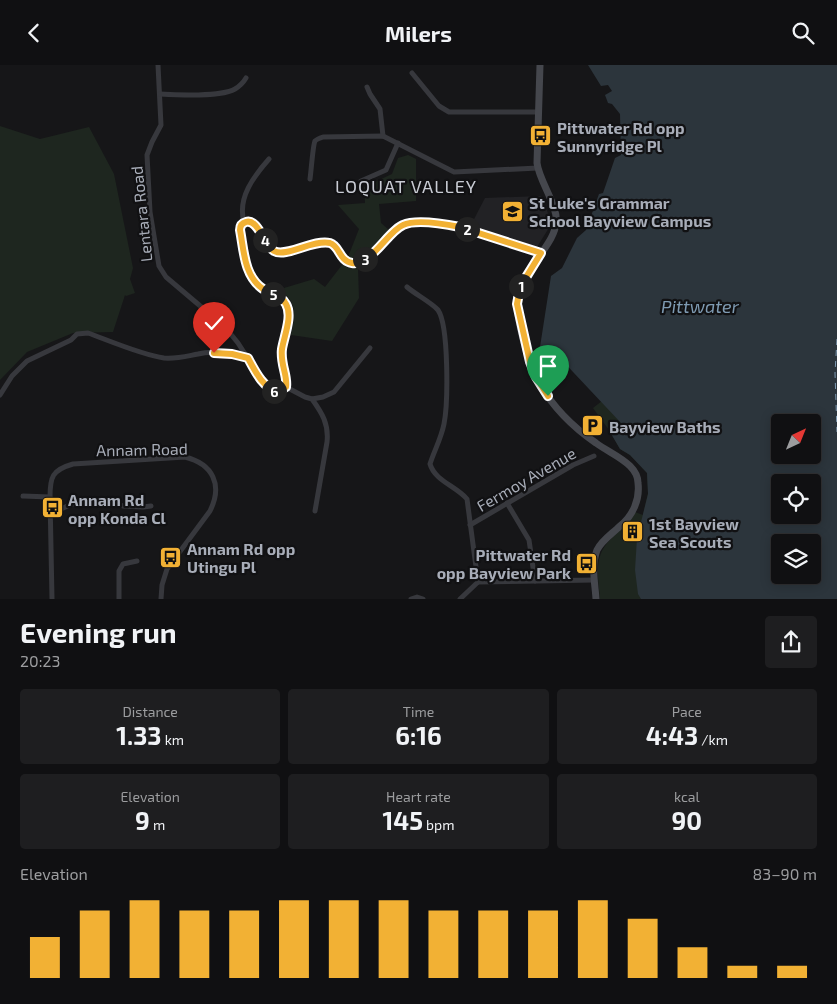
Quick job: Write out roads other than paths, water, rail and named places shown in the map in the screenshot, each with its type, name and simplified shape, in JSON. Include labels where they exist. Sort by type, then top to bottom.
[{"type":"main road","points":[[540,65],[538,168],[557,222],[520,287],[517,304],[532,370],[545,392],[562,413],[591,439],[628,463],[634,470],[638,481],[638,497],[631,513],[625,522],[605,539],[596,552],[594,562],[596,599]]},
{"type":"street","name":"Lentara Road","points":[[158,65],[161,125],[148,155],[150,212],[158,265],[166,277],[225,327],[238,343],[258,376],[271,389],[278,392],[286,387]]},
{"type":"street","points":[[412,73],[439,106],[449,112],[538,112]]},
{"type":"street","points":[[160,94],[179,96],[233,91],[246,78]]},
{"type":"street","points":[[367,87],[380,109],[384,136]]},
{"type":"street","points":[[310,179],[314,143],[316,139],[323,137],[384,136],[454,172],[538,168]]},
{"type":"street","points":[[361,181],[386,170],[398,143]]},
{"type":"street","points":[[269,159],[246,190],[242,208],[244,222],[240,230],[246,266],[250,274],[262,289],[282,299],[288,308],[281,361],[287,381],[286,387],[312,399],[323,397],[334,392],[370,349]]},
{"type":"street","points":[[244,222],[253,223],[268,245],[277,252],[314,243],[330,243],[336,247],[343,258],[352,263],[362,261],[380,247],[400,226],[415,222],[460,227],[541,253]]},
{"type":"street","points":[[407,287],[437,309],[443,321],[448,378],[444,424],[430,464],[435,475],[462,492],[467,499],[478,582]]},
{"type":"street","points":[[0,395],[12,376],[27,361],[78,334],[88,333],[165,358],[181,358],[199,353],[214,353],[232,354],[248,358]]},
{"type":"street","points":[[312,399],[322,412],[328,433],[316,511]]},
{"type":"street","name":"Fermoy Avenue","points":[[470,525],[573,465],[594,455]]},
{"type":"street","name":"Annam Road","points":[[52,599],[50,497],[52,477],[60,469],[73,463],[185,457],[196,460],[212,474],[216,483],[215,502],[167,569],[162,585],[161,599]]},
{"type":"street","points":[[23,496],[50,497]]},
{"type":"street","points":[[50,514],[72,504],[111,501],[123,506],[152,506]]},
{"type":"street","points":[[507,503],[529,540],[535,581]]},
{"type":"street","points":[[119,599],[119,571],[123,564],[137,561]]},
{"type":"street","points":[[460,599],[478,582],[594,580]]},
{"type":"street","points":[[411,599],[417,597],[423,599]]},
{"type":"water","name":"Pittwater","points":[[588,65],[837,65],[837,599],[641,599],[638,594],[635,570],[637,538],[648,494],[647,473],[630,455],[620,449],[610,432],[621,423],[558,356],[549,361],[540,347],[551,276],[562,268],[577,238],[586,230],[599,194],[603,193],[615,158],[621,155],[620,114],[612,104],[608,103],[605,95],[612,91],[608,85],[601,86]]},
{"type":"place","name":"Pittwater Rd opp Sunnyridge Pl","points":[[541,136]]},
{"type":"place","name":"St Luke's Grammar School Bayview Campus","points":[[513,211]]},
{"type":"place","name":"Bayview Baths","points":[[593,426]]},
{"type":"place","name":"Annam Rd opp Konda Cl","points":[[52,508]]},
{"type":"place","name":"1st Bayview Sea Scouts","points":[[633,532]]},
{"type":"place","name":"Annam Rd opp Utingu Pl","points":[[171,557]]},
{"type":"place","name":"Pittwater Rd opp Bayview Park","points":[[587,563]]},
{"type":"district","name":"LOQUAT VALLEY","points":[[406,186]]}]
